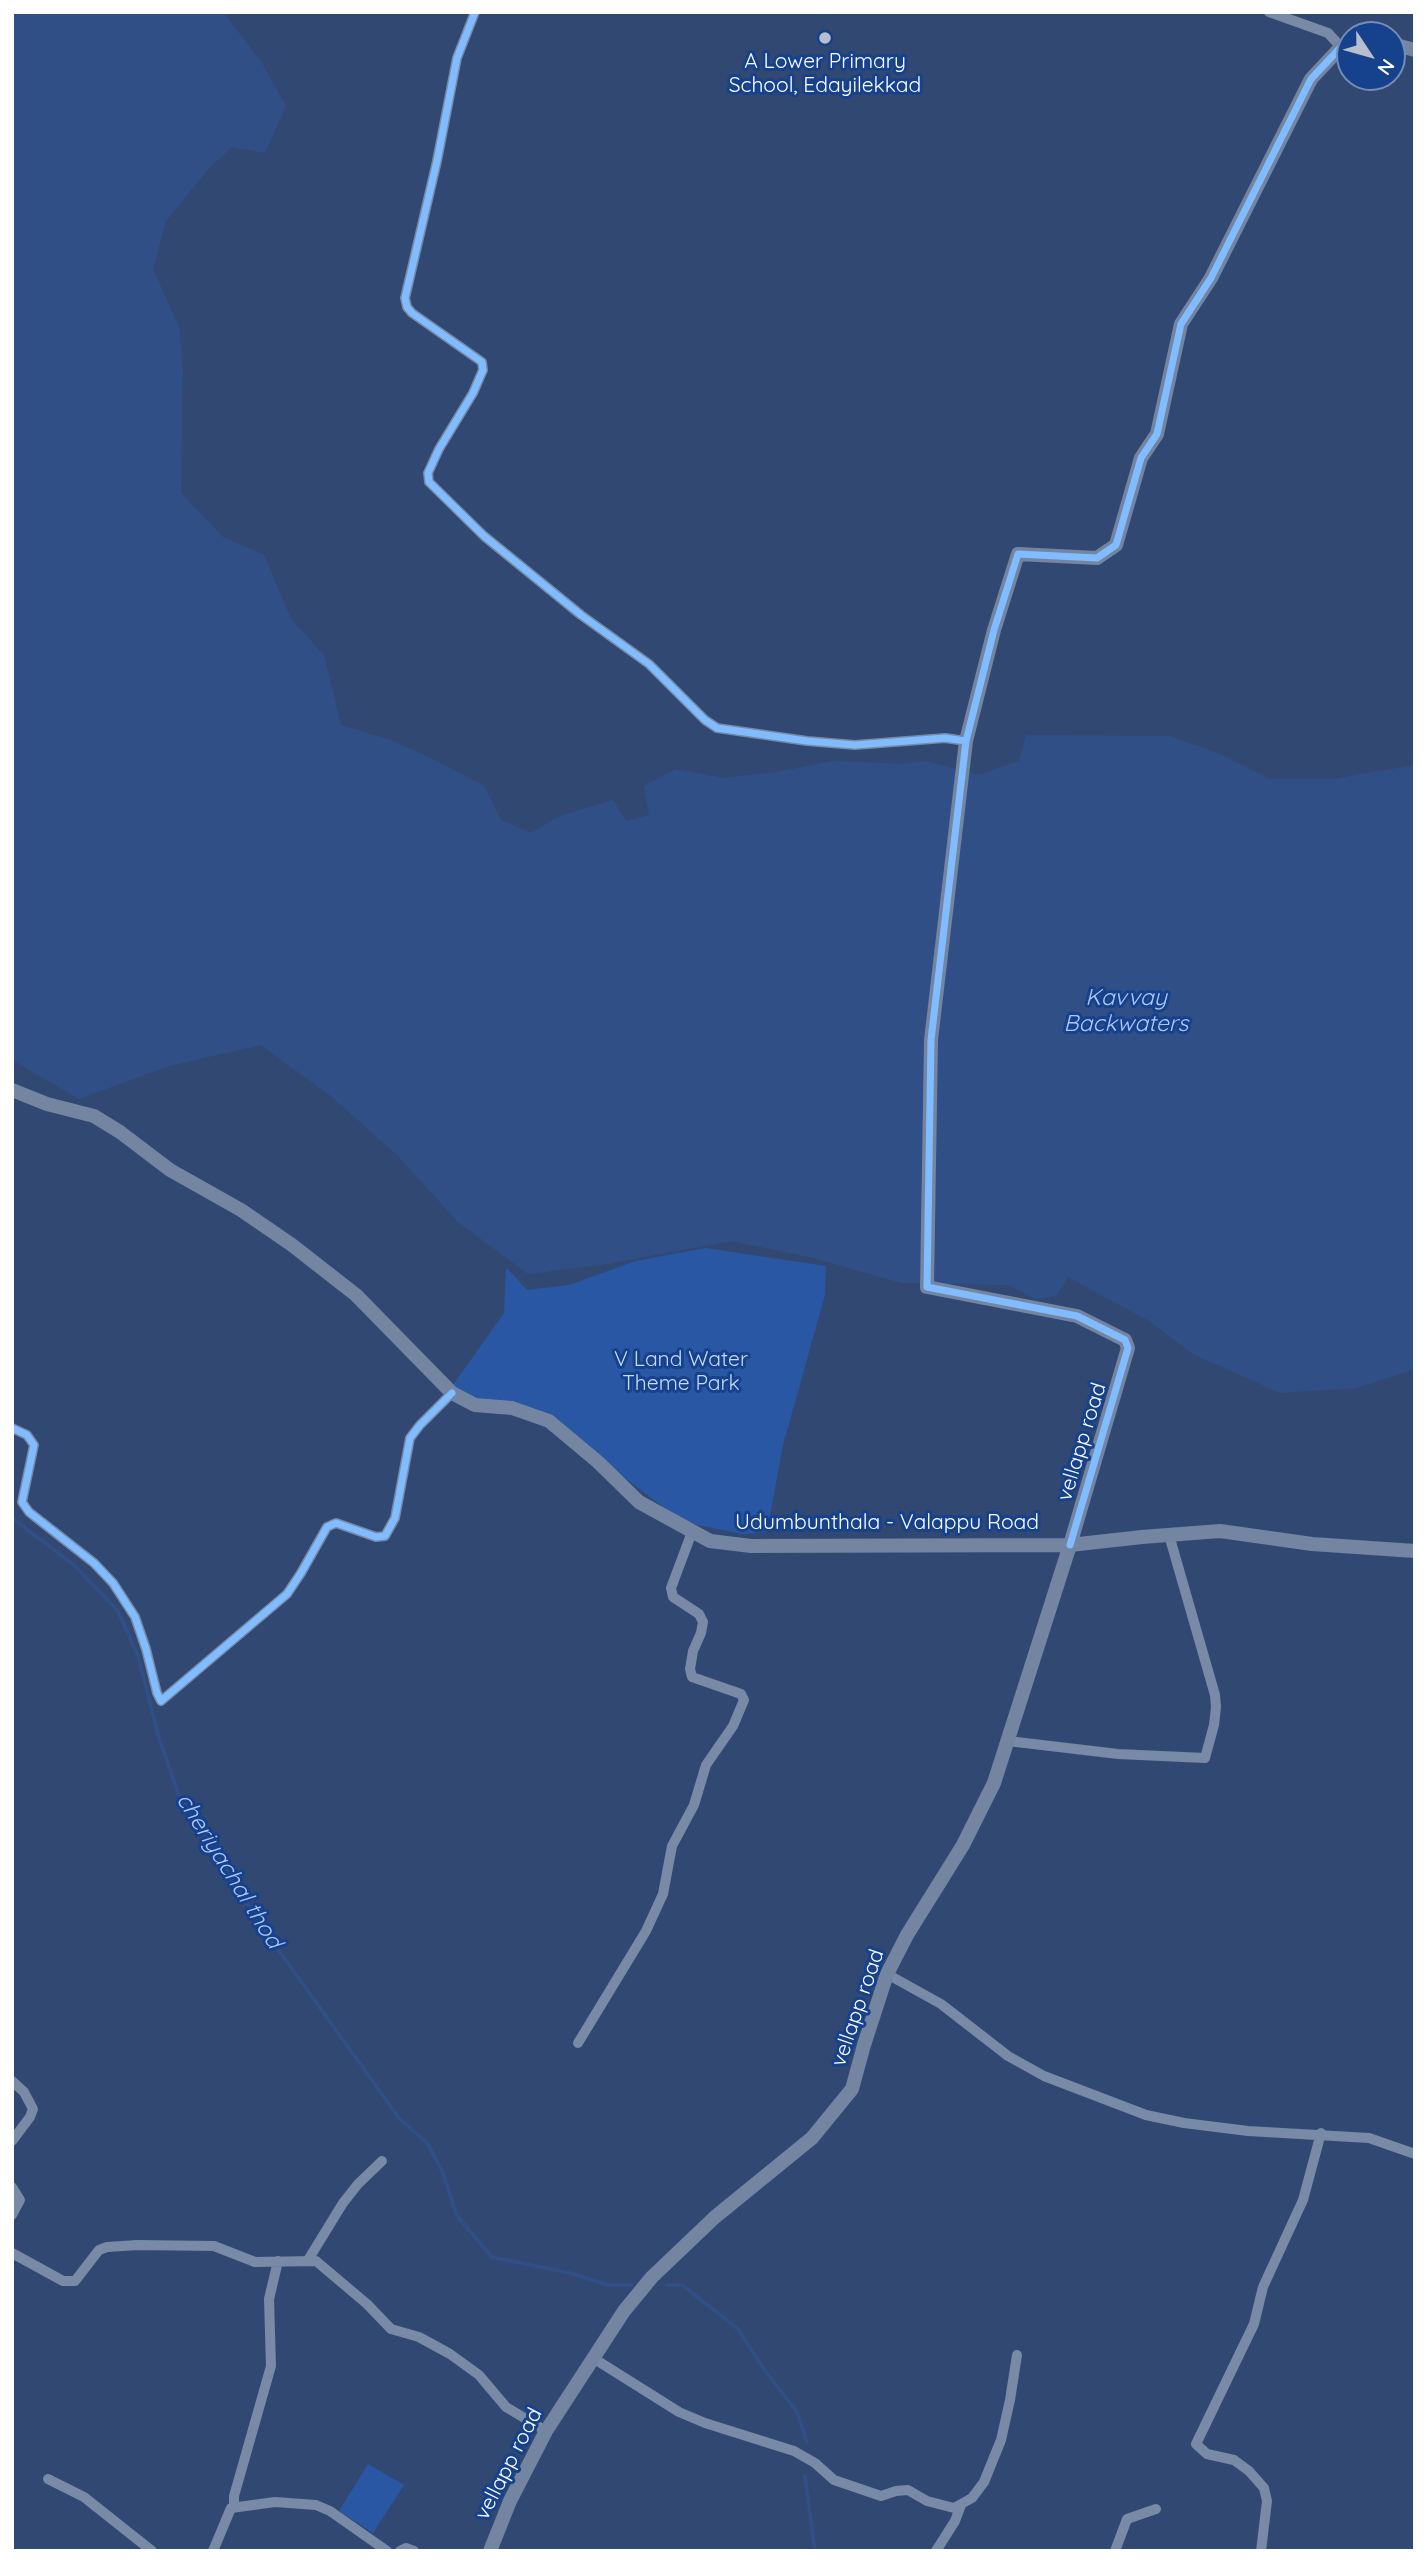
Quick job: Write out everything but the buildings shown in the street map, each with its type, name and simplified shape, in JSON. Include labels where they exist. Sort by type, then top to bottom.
[{"type":"main road","points":[[966,741],[994,630],[1018,554],[1097,558],[1116,545],[1141,458],[1157,434],[1181,324],[1211,278],[1311,79],[1336,56]]},
{"type":"main road","name":"vellapp road","points":[[490,2551],[510,2501],[546,2431],[624,2311],[652,2277],[715,2217],[812,2138],[852,2089],[863,2045],[887,1973],[907,1935],[963,1845],[994,1783],[1070,1545],[1128,1348],[1125,1340],[1077,1316],[927,1287],[931,1040],[966,741]]},
{"type":"main road","name":"Udumbunthala - Valappu Road","points":[[12,1090],[47,1104],[94,1116],[170,1170],[241,1210],[356,1295],[452,1393],[475,1405],[512,1408],[549,1421],[598,1462],[639,1502],[709,1541],[751,1546],[1070,1545],[1220,1531],[1312,1544],[1415,1551]]},
{"type":"street","points":[[475,12],[457,58],[438,161],[405,298],[412,313],[482,362],[483,370],[473,393],[439,449],[428,474],[429,482],[484,536],[581,615],[649,663],[705,720],[717,728],[855,745],[944,738],[966,741]]},
{"type":"street","points":[[1269,12],[1328,33],[1336,39]]},
{"type":"street","points":[[12,1428],[27,1435],[34,1445],[22,1502],[38,1519],[94,1563],[113,1583],[135,1617],[161,1701],[287,1594],[327,1527],[336,1523],[376,1537],[385,1536],[395,1518],[411,1438],[419,1425],[452,1393]]},
{"type":"street","points":[[578,2043],[646,1931],[663,1894],[672,1846],[694,1805],[706,1765],[733,1726],[744,1700],[741,1694],[691,1677],[693,1651],[703,1622],[699,1614],[673,1597],[671,1588],[692,1532]]},
{"type":"street","points":[[1008,1741],[1118,1754],[1205,1758],[1214,1725],[1215,1695],[1169,1535]]},
{"type":"street","points":[[887,1973],[941,2004],[1008,2056],[1044,2076],[1146,2115],[1184,2123],[1248,2130],[1369,2138],[1415,2154]]},
{"type":"street","points":[[12,2081],[24,2092],[33,2109],[12,2141]]},
{"type":"street","points":[[1261,2551],[1267,2501],[1264,2488],[1249,2471],[1234,2460],[1207,2454],[1196,2444],[1254,2323],[1263,2287],[1303,2200],[1321,2133]]},
{"type":"street","points":[[308,2260],[342,2203],[358,2183],[382,2161]]},
{"type":"street","points":[[12,2188],[20,2200],[12,2215]]},
{"type":"street","points":[[12,2253],[63,2281],[75,2281],[99,2250],[107,2247],[214,2246],[255,2262],[316,2261],[391,2329],[419,2337],[450,2354],[479,2375],[506,2407],[546,2431]]},
{"type":"street","points":[[234,2506],[234,2496],[271,2366],[270,2299],[278,2262]]},
{"type":"street","points":[[593,2358],[679,2412],[794,2451],[834,2480],[881,2496],[908,2490],[927,2501],[954,2508],[972,2498],[984,2482],[1001,2440],[1017,2355]]},
{"type":"street","points":[[48,2479],[84,2497],[152,2551]]},
{"type":"street","points":[[214,2551],[228,2511],[234,2506],[275,2502],[316,2505],[330,2511],[387,2551]]},
{"type":"street","points":[[936,2551],[955,2521],[961,2505]]},
{"type":"street","points":[[1115,2551],[1127,2519],[1156,2509]]},
{"type":"street","points":[[400,2551],[414,2551]]},
{"type":"green space","name":"V Land Water Theme Park","points":[[705,1248],[826,1266],[825,1295],[783,1445],[767,1532],[743,1534],[697,1525],[678,1518],[622,1476],[570,1431],[537,1409],[487,1402],[451,1388],[504,1313],[506,1267],[527,1290],[569,1285],[636,1261]]},
{"type":"green space","points":[[368,2464],[404,2485],[373,2533],[339,2511]]},
{"type":"water","name":"Kavvay Backwaters","points":[[12,12],[223,12],[262,63],[286,106],[265,153],[232,147],[209,168],[166,221],[153,269],[179,327],[183,370],[181,493],[223,537],[264,555],[291,619],[324,655],[341,725],[393,741],[484,786],[501,820],[531,833],[557,817],[613,800],[626,821],[649,815],[644,786],[676,769],[722,778],[777,772],[833,761],[903,764],[926,761],[979,775],[1019,761],[1026,735],[1169,736],[1220,754],[1270,779],[1332,779],[1415,765],[1415,1369],[1356,1388],[1280,1393],[1193,1354],[1149,1321],[1068,1277],[1056,1296],[1035,1299],[1009,1285],[901,1283],[814,1258],[731,1241],[607,1264],[528,1274],[458,1222],[397,1155],[331,1096],[261,1045],[169,1066],[79,1099],[12,1060]]},
{"type":"waterway","name":"cheriyachal thod","points":[[12,1518],[74,1565],[118,1611],[138,1656],[159,1738],[179,1796],[262,1927],[399,2118],[428,2144],[443,2173],[457,2216],[492,2257],[570,2273],[608,2285],[632,2285]]},
{"type":"waterway","points":[[667,2285],[682,2285],[738,2329],[797,2412],[807,2442]]},
{"type":"waterway","points":[[805,2476],[815,2551]]},
{"type":"cycle path","points":[[475,12],[457,58],[437,161],[405,298],[412,313],[482,362],[483,370],[473,393],[439,449],[428,473],[429,482],[484,536],[581,615],[649,664],[705,720],[717,728],[855,745],[945,738],[966,741]]},
{"type":"cycle path","points":[[1070,1545],[1128,1348],[1125,1340],[1077,1316],[927,1287],[931,1040],[966,741],[994,630],[1018,554],[1097,558],[1116,545],[1141,458],[1157,434],[1181,324],[1211,278],[1311,79],[1336,52]]},
{"type":"cycle path","points":[[12,1428],[27,1435],[34,1445],[22,1502],[29,1512],[94,1563],[113,1583],[135,1617],[161,1701],[287,1594],[327,1527],[336,1523],[376,1537],[385,1536],[395,1518],[410,1438],[452,1393]]},
{"type":"place","name":"A Lower Primary School, Edayilekkad","points":[[825,38]]}]
